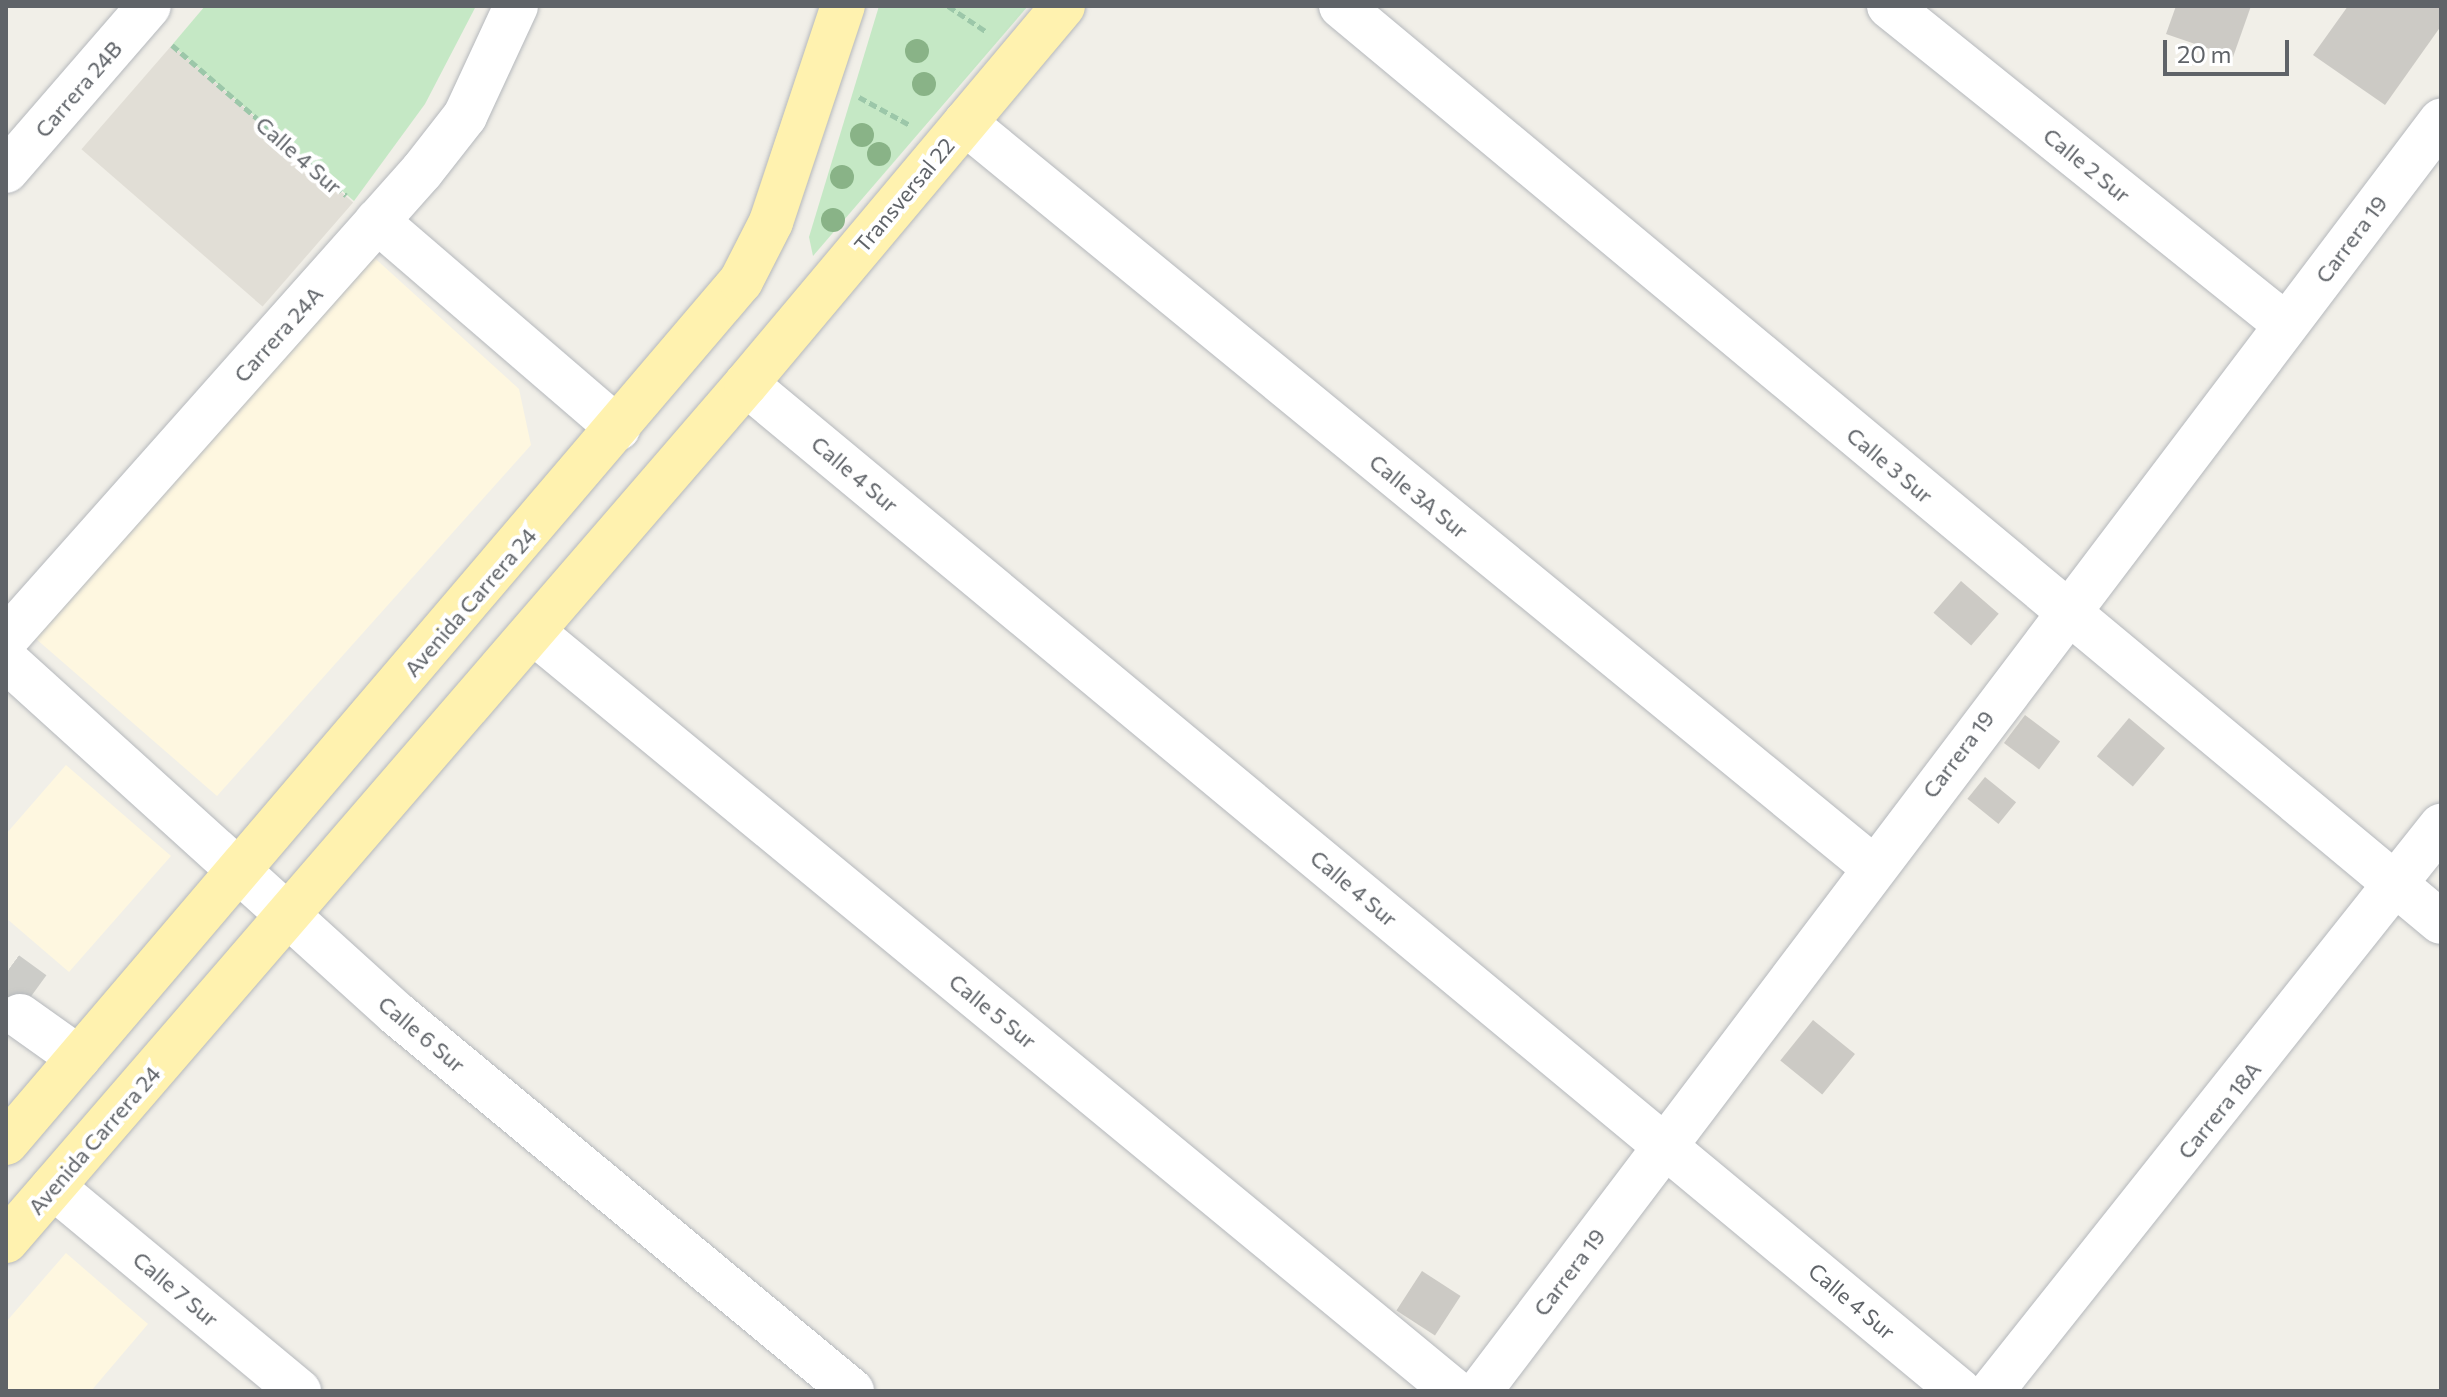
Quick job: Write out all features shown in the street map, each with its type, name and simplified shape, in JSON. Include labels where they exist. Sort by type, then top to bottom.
[{"type":"main road","name":"Avenida Carrera 24","points":[[6,1143],[618,428],[747,269],[781,194],[843,6]]},
{"type":"main road","name":"Transversal 22","points":[[746,384],[1063,6]]},
{"type":"main road","name":"Avenida Carrera 24","points":[[6,1241],[746,384]]},
{"type":"street","name":"Carrera 24A","points":[[6,639],[377,221],[465,116],[516,6]]},
{"type":"street","name":"Calle 3 Sur","points":[[1341,6],[2441,922]]},
{"type":"street","name":"Calle 2 Sur","points":[[1889,6],[2285,324]]},
{"type":"street","name":"Carrera 24B","points":[[6,171],[138,10]]},
{"type":"street","name":"Carrera 19","points":[[1480,1391],[2065,612],[2441,121]]},
{"type":"street","name":"Calle 3A Sur","points":[[965,123],[1873,867]]},
{"type":"street","points":[[377,221],[618,428]]},
{"type":"street","name":"Calle 4 Sur","points":[[746,384],[1960,1391]]},
{"type":"street","name":"Calle 5 Sur","points":[[533,632],[1454,1391]]},
{"type":"street","name":"Calle 6 Sur","points":[[6,660],[288,915],[852,1391]]},
{"type":"street","name":"Carrera 18A","points":[[1992,1391],[2441,826]]},
{"type":"street","points":[[32,1013],[79,1058]]},
{"type":"street","name":"Calle 7 Sur","points":[[53,1187],[299,1391]]},
{"type":"path","points":[[948,6],[996,38]]},
{"type":"path","name":"Calle 4 Sur","points":[[138,10],[377,221]]},
{"type":"path","points":[[845,90],[920,130]]},
{"type":"shaded area","points":[[172,45],[353,202],[263,307],[81,149]]},
{"type":"shaded area","points":[[369,253],[519,389],[531,445],[217,796],[35,638]]},
{"type":"shaded area","points":[[66,765],[171,856],[69,972],[6,918],[6,834]]},
{"type":"shaded area","points":[[66,1253],[148,1324],[91,1391],[6,1391],[6,1322]]},
{"type":"green space","points":[[205,6],[476,6],[425,104],[354,201],[172,45]]},
{"type":"green space","points":[[879,6],[1028,6],[813,256],[809,237]]},
{"type":"building","points":[[2176,6],[2251,6],[2233,57],[2166,34]]},
{"type":"building","points":[[2348,6],[2441,6],[2441,26],[2385,105],[2313,55]]},
{"type":"building","points":[[1961,581],[1999,614],[1971,646],[1933,613]]},
{"type":"building","points":[[2025,715],[2060,741],[2039,769],[2004,743]]},
{"type":"building","points":[[2129,718],[2165,748],[2133,787],[2097,756]]},
{"type":"building","points":[[1985,777],[2016,802],[1998,824],[1967,799]]},
{"type":"building","points":[[6,980],[33,1001],[6,1033]]},
{"type":"building","points":[[1813,1020],[1855,1054],[1822,1094],[1780,1060]]},
{"type":"building","points":[[1422,1271],[1461,1296],[1435,1335],[1396,1310]]},
{"type":"tunnel","points":[[6,973],[34,993]]}]
